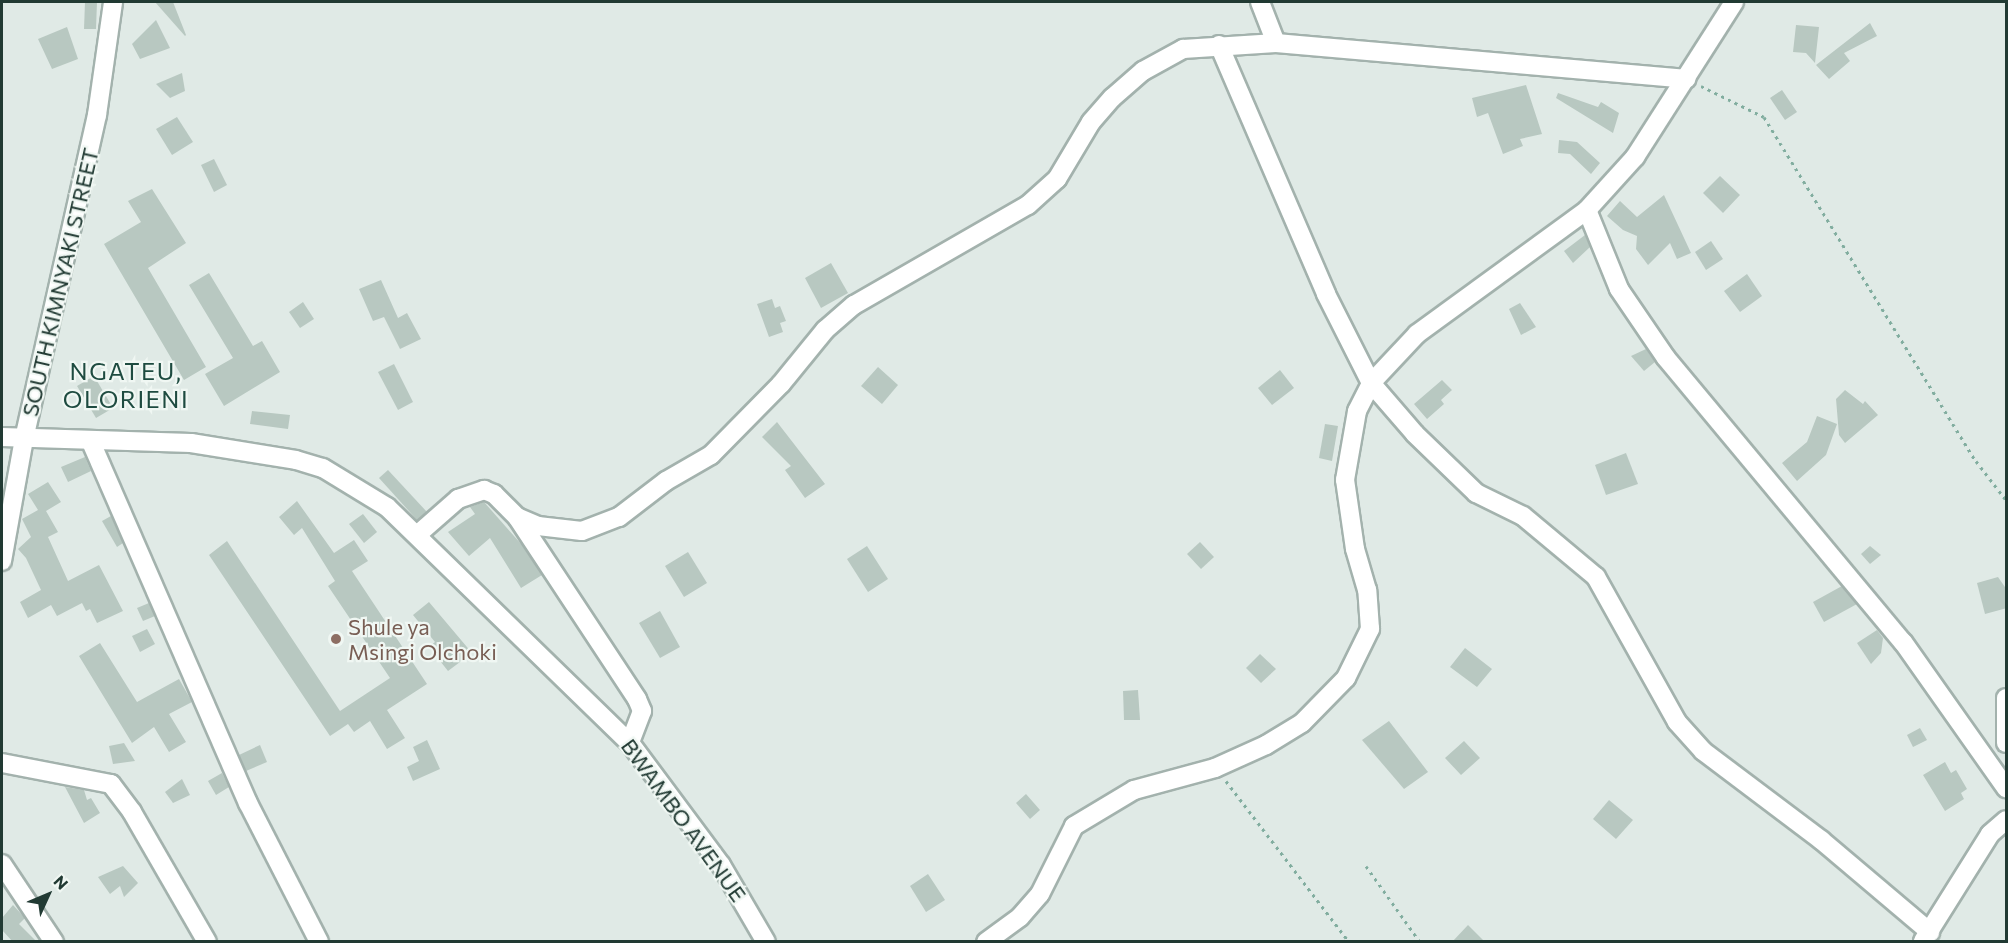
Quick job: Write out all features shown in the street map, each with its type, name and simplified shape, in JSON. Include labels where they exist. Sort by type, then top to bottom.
[{"type":"street","name":"SOUTH KIMNYAKI STREET","points":[[2,561],[24,439],[97,115],[112,2]]},
{"type":"street","points":[[1260,2],[1276,43]]},
{"type":"street","points":[[986,942],[1020,917],[1040,894],[1074,826],[1134,789],[1215,768],[1302,723],[1346,678],[1370,629],[1367,590],[1355,549],[1345,480],[1357,411],[1371,383],[1417,334],[1587,210],[1635,157],[1734,2]]},
{"type":"street","points":[[517,517],[558,530],[602,526],[666,481],[702,462],[743,425],[843,314],[882,288],[1005,221],[1040,195],[1066,166],[1101,110],[1143,71],[1183,49],[1276,43],[1686,79]]},
{"type":"street","points":[[1218,45],[1326,294],[1371,383],[1415,434],[1476,494],[1523,516],[1596,577],[1677,722],[1703,751],[1821,840],[1926,937],[1990,834],[2007,820]]},
{"type":"street","points":[[1587,210],[1619,290],[1666,358],[1903,642],[2007,788]]},
{"type":"street","name":"BWAMBO AVENUE","points":[[2,437],[191,444],[296,460],[323,468],[379,502],[417,535],[467,588],[630,743],[721,865],[766,942]]},
{"type":"street","points":[[91,442],[248,802],[319,942]]},
{"type":"street","points":[[417,535],[443,510],[471,492],[494,494],[517,517],[637,699],[642,711],[630,743]]},
{"type":"street","points":[[2007,698],[2007,743]]},
{"type":"street","points":[[2,763],[111,784],[132,812],[207,942]]},
{"type":"street","points":[[2,864],[54,942]]},
{"type":"path","points":[[1686,79],[1764,117],[1976,461],[2007,500]]},
{"type":"path","points":[[1215,768],[1348,942]]},
{"type":"path","points":[[1366,867],[1420,942]]},
{"type":"building","points":[[85,2],[97,2],[96,29],[84,29]]},
{"type":"building","points":[[155,2],[173,2],[185,36]]},
{"type":"building","points":[[156,20],[170,48],[140,59],[132,44]]},
{"type":"building","points":[[1870,23],[1877,36],[1844,53],[1850,61],[1829,79],[1816,65]]},
{"type":"building","points":[[1796,25],[1819,27],[1815,63],[1806,53],[1793,52]]},
{"type":"building","points":[[67,27],[78,59],[52,69],[38,39]]},
{"type":"building","points":[[182,73],[185,91],[170,98],[156,84]]},
{"type":"building","points":[[1526,85],[1542,134],[1520,139],[1523,146],[1503,154],[1488,113],[1477,117],[1472,98]]},
{"type":"building","points":[[1782,90],[1797,112],[1785,120],[1770,98]]},
{"type":"building","points":[[1558,93],[1598,107],[1601,102],[1619,113],[1613,133],[1556,98]]},
{"type":"building","points":[[177,117],[193,142],[172,155],[156,129]]},
{"type":"building","points":[[1559,140],[1577,142],[1600,163],[1591,174],[1570,154],[1558,153]]},
{"type":"building","points":[[214,159],[227,185],[214,192],[201,165]]},
{"type":"building","points":[[1720,176],[1740,195],[1723,213],[1703,193]]},
{"type":"building","points":[[152,189],[186,243],[148,268],[206,367],[184,380],[104,244],[141,222],[128,201]]},
{"type":"building","points":[[1664,195],[1691,253],[1677,259],[1670,243],[1648,265],[1636,249],[1637,236],[1623,230],[1607,216],[1620,201],[1637,217]]},
{"type":"building","points":[[1585,235],[1590,247],[1573,263],[1564,251]]},
{"type":"building","points":[[1711,241],[1723,259],[1706,270],[1695,252]]},
{"type":"building","points":[[831,263],[848,293],[821,308],[805,278]]},
{"type":"building","points":[[209,273],[253,346],[262,341],[280,372],[224,406],[205,374],[233,358],[189,285]]},
{"type":"building","points":[[1747,274],[1762,296],[1740,312],[1724,291]]},
{"type":"building","points":[[381,280],[398,318],[407,313],[421,339],[400,349],[384,317],[373,321],[359,289]]},
{"type":"building","points":[[772,299],[775,308],[780,306],[786,321],[780,323],[783,332],[769,337],[757,304]]},
{"type":"building","points":[[303,302],[314,319],[300,328],[289,312]]},
{"type":"building","points":[[1520,303],[1536,327],[1521,335],[1509,309]]},
{"type":"building","points":[[1646,349],[1655,362],[1644,371],[1631,356]]},
{"type":"building","points":[[394,364],[413,402],[398,410],[378,372]]},
{"type":"building","points":[[878,367],[898,385],[882,404],[861,386]]},
{"type":"building","points":[[1280,370],[1294,388],[1272,405],[1258,388]]},
{"type":"building","points":[[94,376],[113,408],[96,418],[77,386]]},
{"type":"building","points":[[1442,380],[1452,390],[1441,400],[1444,404],[1427,419],[1414,404]]},
{"type":"building","points":[[1845,390],[1863,404],[1865,401],[1878,415],[1845,443],[1839,435],[1836,399]]},
{"type":"building","points":[[252,411],[290,415],[288,429],[250,424]]},
{"type":"building","points":[[1817,416],[1837,424],[1826,455],[1797,481],[1782,463],[1807,442]]},
{"type":"building","points":[[777,422],[825,484],[805,498],[785,470],[791,466],[762,437]]},
{"type":"building","points":[[1325,424],[1338,426],[1332,461],[1319,458]]},
{"type":"building","points":[[1626,453],[1638,484],[1606,495],[1595,465]]},
{"type":"building","points":[[85,457],[91,471],[68,482],[61,467]]},
{"type":"building","points":[[388,470],[427,512],[417,520],[379,478]]},
{"type":"building","points":[[48,482],[61,502],[46,511],[58,532],[48,537],[68,581],[99,565],[123,611],[97,623],[90,609],[86,611],[82,603],[57,616],[51,605],[28,618],[20,602],[41,590],[26,558],[18,549],[31,537],[22,519],[38,510],[28,494]]},
{"type":"building","points":[[297,501],[334,553],[354,540],[368,561],[352,571],[427,684],[387,710],[405,738],[387,749],[370,721],[354,732],[348,724],[330,736],[209,555],[227,541],[340,711],[390,678],[328,586],[335,581],[302,528],[294,535],[279,517]]},
{"type":"building","points":[[484,502],[522,545],[542,575],[521,588],[490,538],[469,556],[448,532],[475,514],[470,507]]},
{"type":"building","points":[[363,514],[377,532],[364,543],[349,524]]},
{"type":"building","points":[[111,516],[123,543],[117,547],[102,521]]},
{"type":"building","points":[[1200,542],[1214,557],[1201,569],[1187,554]]},
{"type":"building","points":[[867,546],[888,579],[868,592],[847,559]]},
{"type":"building","points":[[1870,546],[1881,555],[1870,564],[1861,554]]},
{"type":"building","points":[[688,552],[707,583],[684,597],[665,566]]},
{"type":"building","points":[[1998,577],[2007,590],[2007,608],[1985,614],[1977,583]]},
{"type":"building","points":[[1842,586],[1857,604],[1824,622],[1813,602]]},
{"type":"building","points":[[429,602],[472,653],[448,671],[429,647],[435,642],[413,615]]},
{"type":"building","points":[[149,603],[155,616],[143,621],[137,608]]},
{"type":"building","points":[[660,611],[680,647],[660,658],[639,623]]},
{"type":"building","points":[[147,629],[155,644],[140,652],[132,636]]},
{"type":"building","points":[[1877,630],[1883,638],[1881,653],[1871,664],[1857,643]]},
{"type":"building","points":[[100,643],[137,702],[179,679],[192,702],[169,714],[186,742],[169,752],[154,727],[132,743],[79,656]]},
{"type":"building","points":[[1465,648],[1492,669],[1477,687],[1450,667]]},
{"type":"building","points":[[1260,654],[1276,669],[1261,683],[1246,668]]},
{"type":"building","points":[[1138,690],[1140,720],[1124,720],[1123,691]]},
{"type":"building","points":[[1389,721],[1428,772],[1404,789],[1362,740]]},
{"type":"building","points":[[1920,728],[1927,740],[1913,747],[1907,735]]},
{"type":"building","points":[[427,740],[440,769],[413,781],[407,767],[419,761],[413,747]]},
{"type":"building","points":[[1464,741],[1480,758],[1461,775],[1445,758]]},
{"type":"building","points":[[124,743],[135,761],[113,764],[109,746]]},
{"type":"building","points":[[260,745],[267,762],[246,771],[239,755]]},
{"type":"building","points":[[1945,762],[1951,773],[1956,770],[1967,789],[1961,793],[1964,799],[1945,811],[1923,775]]},
{"type":"building","points":[[222,773],[229,787],[216,795],[208,781]]},
{"type":"building","points":[[182,779],[190,795],[173,803],[165,792]]},
{"type":"building","points":[[65,787],[84,790],[87,800],[91,798],[100,813],[84,823]]},
{"type":"building","points":[[1026,794],[1040,810],[1030,819],[1016,803]]},
{"type":"building","points":[[1609,800],[1633,820],[1616,839],[1593,819]]},
{"type":"building","points":[[123,866],[138,883],[124,897],[120,886],[110,894],[98,877]]},
{"type":"building","points":[[928,874],[945,900],[926,912],[910,886]]},
{"type":"building","points":[[13,905],[25,918],[19,924],[37,942],[13,942],[2,930],[2,918]]},
{"type":"building","points":[[1468,925],[1485,942],[1452,942]]},
{"type":"place","name":"Shule ya Msingi Olchoki","points":[[336,639]]},
{"type":"district","name":"NGATEU, OLORIENI","points":[[126,385]]}]
